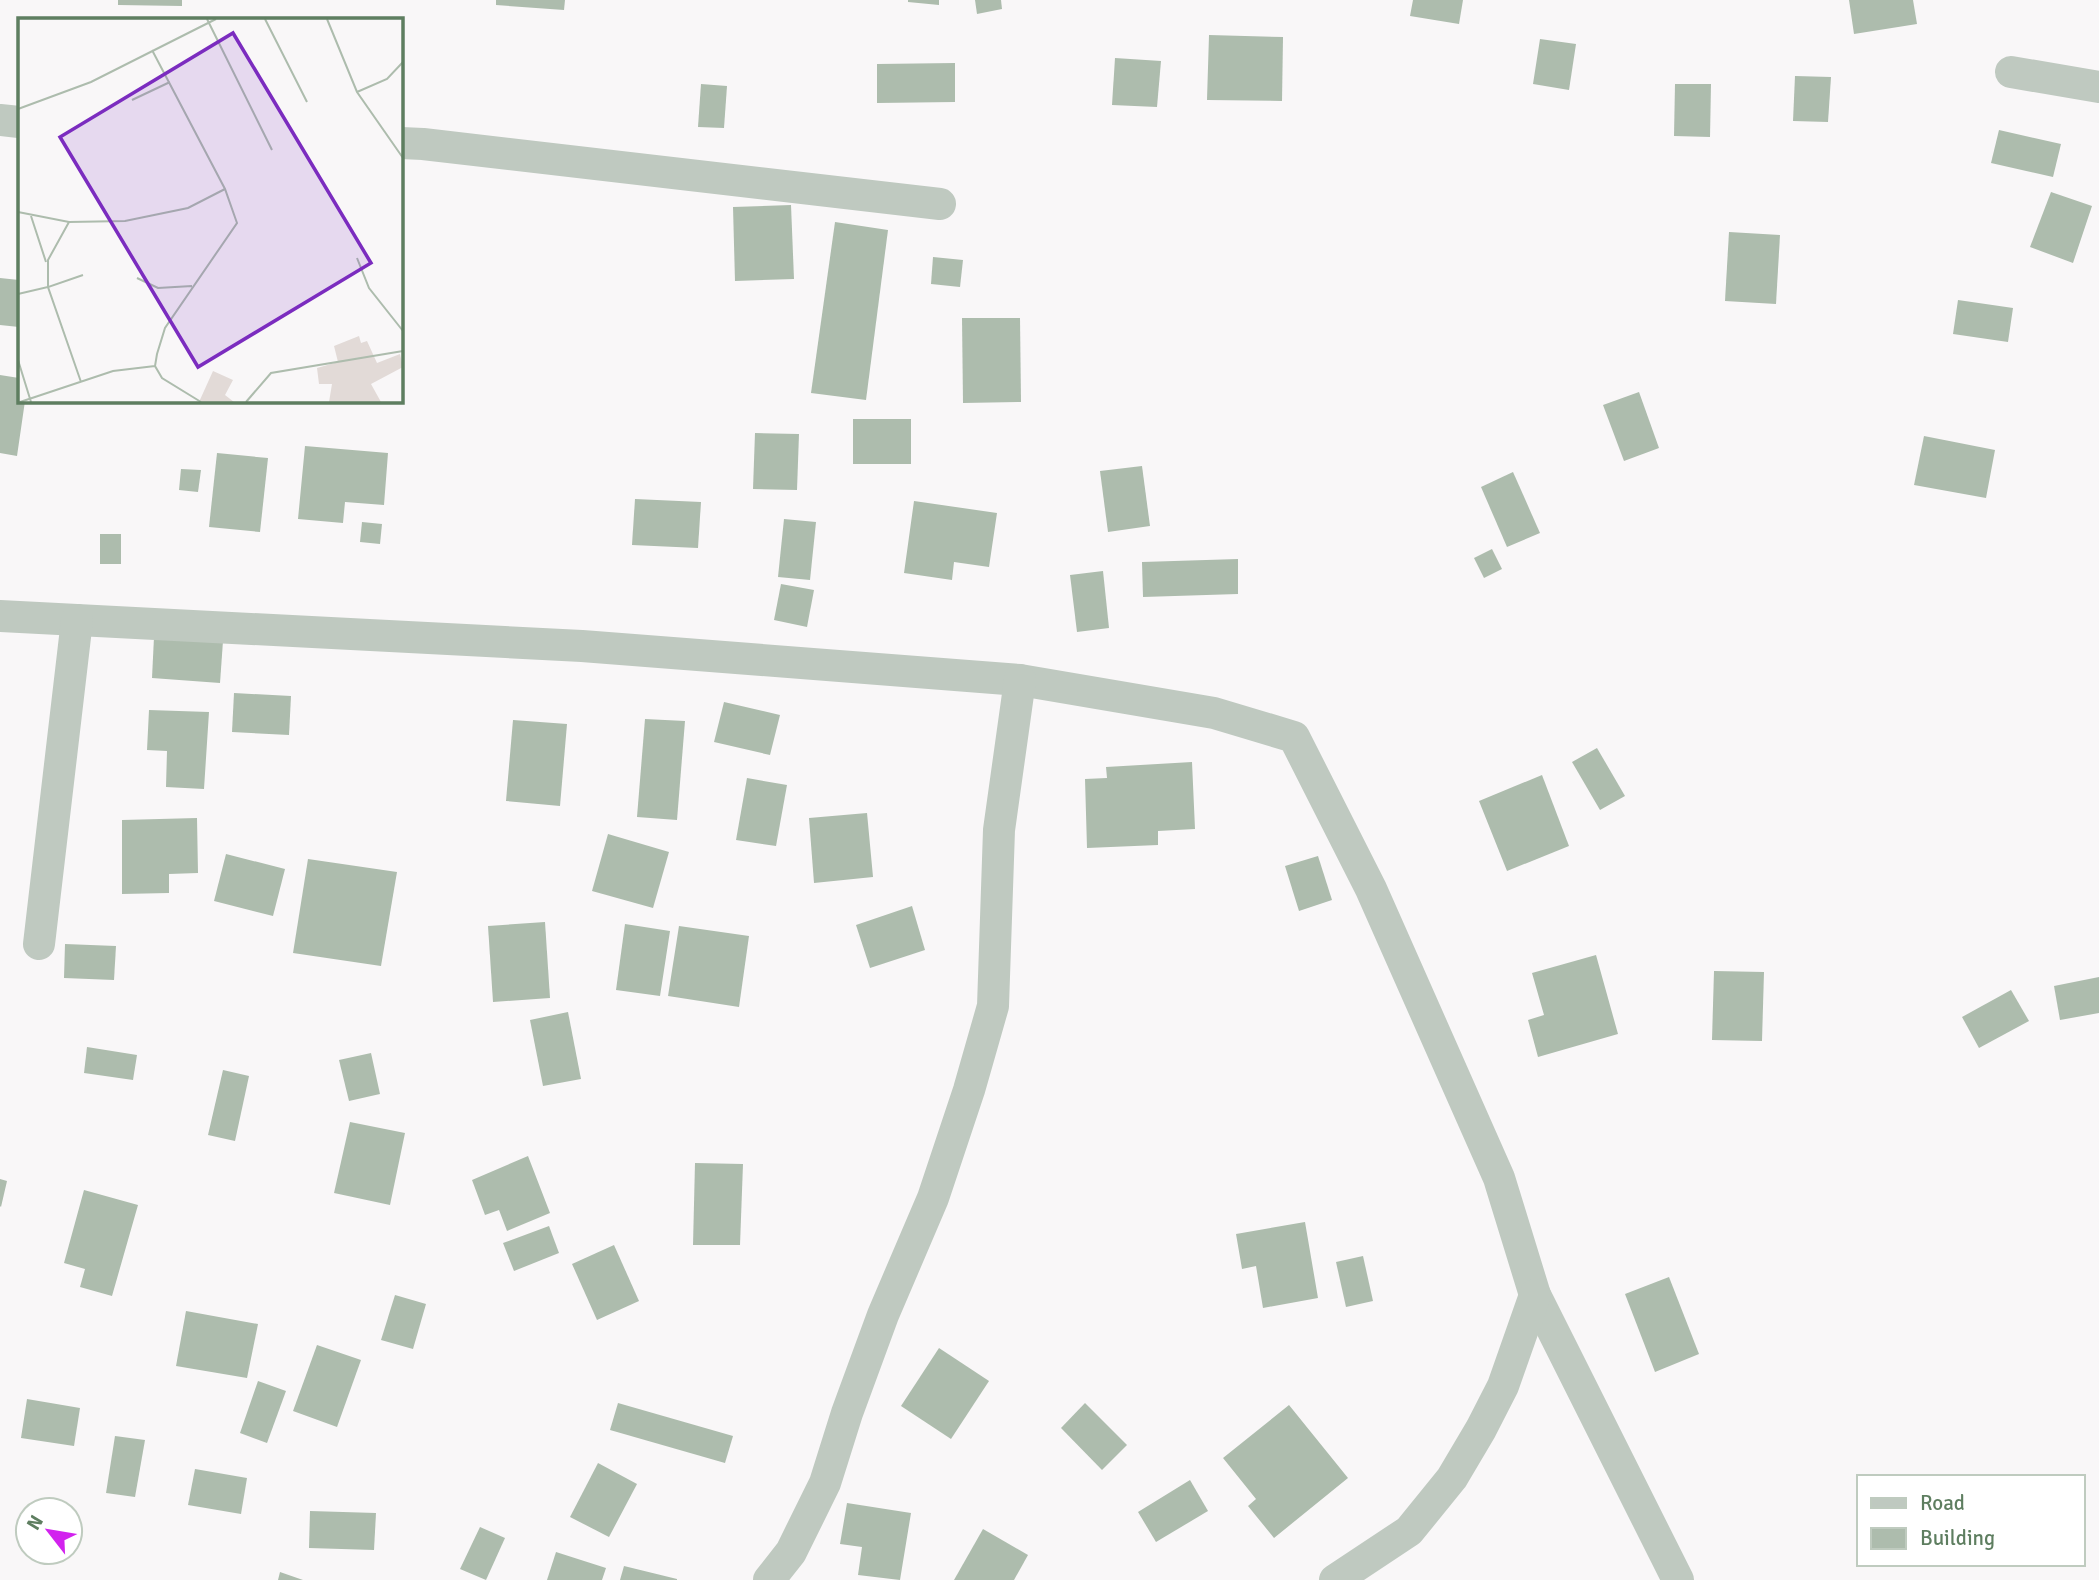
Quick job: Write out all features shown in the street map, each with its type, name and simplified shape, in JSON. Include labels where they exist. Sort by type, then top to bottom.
[{"type":"street","points":[[2011,72],[2099,87]]},
{"type":"street","points":[[0,120],[18,122]]},
{"type":"street","points":[[402,143],[940,204]]},
{"type":"street","points":[[0,616],[582,646],[1020,680],[1214,713],[1294,737],[1371,889],[1499,1178],[1535,1295],[1678,1580]]},
{"type":"street","points":[[39,944],[77,620]]},
{"type":"street","points":[[769,1580],[791,1552],[825,1483],[883,1315],[933,1198],[969,1090],[993,1006],[999,831],[1020,680]]},
{"type":"street","points":[[1335,1580],[1409,1531],[1452,1478],[1503,1386],[1535,1295]]},
{"type":"building","points":[[118,0],[182,0],[182,6],[118,5]]},
{"type":"building","points":[[496,0],[565,0],[564,10],[496,5]]},
{"type":"building","points":[[939,0],[939,5],[908,2]]},
{"type":"building","points":[[975,0],[1001,0],[1002,9],[977,14]]},
{"type":"building","points":[[1413,0],[1463,0],[1459,24],[1410,16]]},
{"type":"building","points":[[1849,0],[1913,0],[1917,24],[1854,34]]},
{"type":"building","points":[[1209,35],[1283,37],[1282,101],[1207,100]]},
{"type":"building","points":[[1540,39],[1576,44],[1569,90],[1533,84]]},
{"type":"building","points":[[1115,58],[1161,61],[1157,107],[1112,105]]},
{"type":"building","points":[[955,63],[955,102],[877,103],[877,64]]},
{"type":"building","points":[[1795,76],[1831,77],[1828,122],[1793,121]]},
{"type":"building","points":[[701,84],[727,86],[724,128],[698,127]]},
{"type":"building","points":[[1675,84],[1711,84],[1710,137],[1674,136]]},
{"type":"building","points":[[1999,130],[2061,144],[2053,177],[1991,163]]},
{"type":"building","points":[[2051,192],[2092,206],[2073,263],[2030,247]]},
{"type":"building","points":[[791,205],[794,279],[735,281],[733,207]]},
{"type":"building","points":[[835,222],[888,230],[866,400],[811,393]]},
{"type":"building","points":[[1729,232],[1780,235],[1776,304],[1725,301]]},
{"type":"building","points":[[933,257],[963,260],[960,287],[931,284]]},
{"type":"building","points":[[0,278],[18,280],[18,327],[0,325]]},
{"type":"building","points":[[1958,300],[2013,308],[2008,342],[1953,334]]},
{"type":"building","points":[[962,318],[1020,318],[1021,402],[963,403]]},
{"type":"building","points":[[0,375],[18,378],[18,402],[25,402],[17,456],[0,453]]},
{"type":"building","points":[[1639,392],[1659,448],[1624,461],[1603,405]]},
{"type":"building","points":[[853,419],[911,419],[911,464],[853,464]]},
{"type":"building","points":[[755,433],[799,434],[797,490],[753,489]]},
{"type":"building","points":[[1924,436],[1995,450],[1986,498],[1914,485]]},
{"type":"building","points":[[305,446],[388,453],[384,505],[345,502],[343,523],[298,519]]},
{"type":"building","points":[[217,453],[268,458],[260,532],[209,527]]},
{"type":"building","points":[[1142,466],[1150,526],[1108,532],[1100,471]]},
{"type":"building","points":[[181,469],[201,470],[198,492],[179,490]]},
{"type":"building","points":[[1513,472],[1540,533],[1507,547],[1481,487]]},
{"type":"building","points":[[635,499],[701,502],[698,548],[632,545]]},
{"type":"building","points":[[914,501],[997,513],[989,567],[954,562],[952,580],[904,573]]},
{"type":"building","points":[[784,519],[816,522],[810,580],[778,577]]},
{"type":"building","points":[[362,522],[382,524],[380,544],[360,542]]},
{"type":"building","points":[[100,534],[121,534],[121,564],[100,564]]},
{"type":"building","points":[[1492,549],[1502,569],[1484,578],[1474,558]]},
{"type":"building","points":[[1238,559],[1238,594],[1143,597],[1142,562]]},
{"type":"building","points":[[1103,571],[1109,628],[1077,632],[1070,575]]},
{"type":"building","points":[[781,584],[814,590],[807,627],[774,620]]},
{"type":"building","points":[[154,637],[223,641],[220,683],[152,678]]},
{"type":"building","points":[[234,693],[291,696],[289,735],[232,732]]},
{"type":"building","points":[[724,702],[780,715],[770,755],[714,742]]},
{"type":"building","points":[[149,710],[209,712],[204,789],[166,787],[167,751],[147,750]]},
{"type":"building","points":[[645,719],[685,721],[677,820],[637,817]]},
{"type":"building","points":[[513,720],[567,724],[560,806],[506,801]]},
{"type":"building","points":[[1597,748],[1625,796],[1600,810],[1572,762]]},
{"type":"building","points":[[1192,762],[1195,829],[1158,831],[1158,845],[1087,848],[1085,779],[1107,778],[1106,767]]},
{"type":"building","points":[[1542,775],[1569,846],[1507,871],[1479,801]]},
{"type":"building","points":[[747,778],[787,785],[776,846],[736,840]]},
{"type":"building","points":[[867,813],[873,877],[814,883],[809,818]]},
{"type":"building","points":[[197,818],[198,873],[169,874],[169,893],[122,894],[122,820]]},
{"type":"building","points":[[608,834],[669,852],[653,908],[592,891]]},
{"type":"building","points":[[226,854],[285,869],[273,916],[214,901]]},
{"type":"building","points":[[1318,856],[1332,900],[1299,911],[1285,866]]},
{"type":"building","points":[[308,859],[397,872],[381,966],[293,953]]},
{"type":"building","points":[[912,906],[925,950],[870,968],[856,925]]},
{"type":"building","points":[[545,922],[550,998],[493,1002],[488,926]]},
{"type":"building","points":[[625,924],[670,931],[660,996],[616,990]]},
{"type":"building","points":[[679,926],[749,936],[739,1007],[668,996]]},
{"type":"building","points":[[65,944],[116,946],[114,980],[64,978]]},
{"type":"building","points":[[1596,955],[1618,1034],[1538,1057],[1528,1020],[1544,1015],[1532,973]]},
{"type":"building","points":[[1714,971],[1764,972],[1762,1041],[1712,1040]]},
{"type":"building","points":[[2099,977],[2099,1013],[2060,1020],[2054,986]]},
{"type":"building","points":[[2011,990],[2029,1021],[1979,1048],[1962,1017]]},
{"type":"building","points":[[568,1012],[581,1079],[543,1086],[530,1020]]},
{"type":"building","points":[[87,1047],[137,1055],[133,1080],[84,1073]]},
{"type":"building","points":[[371,1053],[380,1094],[349,1101],[339,1060]]},
{"type":"building","points":[[223,1070],[249,1076],[235,1141],[208,1135]]},
{"type":"building","points":[[350,1122],[405,1133],[390,1205],[334,1193]]},
{"type":"building","points":[[528,1156],[550,1213],[507,1231],[499,1210],[485,1215],[472,1180]]},
{"type":"building","points":[[695,1163],[743,1164],[740,1245],[693,1245]]},
{"type":"building","points":[[0,1179],[7,1181],[1,1207],[0,1206]]},
{"type":"building","points":[[84,1190],[138,1205],[112,1296],[80,1287],[85,1269],[64,1263]]},
{"type":"building","points":[[1305,1222],[1318,1298],[1263,1308],[1256,1266],[1242,1269],[1236,1234]]},
{"type":"building","points":[[549,1226],[559,1253],[514,1271],[503,1243]]},
{"type":"building","points":[[614,1245],[639,1301],[597,1320],[572,1264]]},
{"type":"building","points":[[1363,1256],[1373,1301],[1346,1307],[1336,1262]]},
{"type":"building","points":[[1669,1277],[1699,1354],[1655,1372],[1625,1294]]},
{"type":"building","points":[[395,1295],[426,1304],[413,1349],[381,1340]]},
{"type":"building","points":[[186,1311],[258,1324],[247,1378],[176,1366]]},
{"type":"building","points":[[317,1345],[361,1360],[337,1427],[293,1411]]},
{"type":"building","points":[[939,1348],[989,1381],[951,1439],[901,1406]]},
{"type":"building","points":[[258,1381],[286,1391],[267,1443],[240,1433]]},
{"type":"building","points":[[27,1399],[80,1408],[74,1446],[21,1438]]},
{"type":"building","points":[[618,1403],[733,1436],[725,1463],[610,1430]]},
{"type":"building","points":[[1085,1403],[1127,1445],[1102,1470],[1061,1428]]},
{"type":"building","points":[[1289,1405],[1348,1478],[1274,1538],[1248,1506],[1256,1499],[1223,1458]]},
{"type":"building","points":[[115,1436],[145,1440],[135,1497],[106,1493]]},
{"type":"building","points":[[598,1463],[637,1484],[609,1537],[570,1517]]},
{"type":"building","points":[[195,1469],[247,1478],[241,1514],[188,1505]]},
{"type":"building","points":[[1190,1480],[1208,1511],[1156,1542],[1138,1512]]},
{"type":"building","points":[[847,1503],[911,1513],[900,1580],[858,1575],[862,1547],[840,1544]]},
{"type":"building","points":[[310,1511],[376,1513],[374,1550],[309,1548]]},
{"type":"building","points":[[480,1527],[505,1538],[486,1580],[460,1569]]},
{"type":"building","points":[[983,1529],[1028,1555],[1014,1580],[954,1580]]},
{"type":"building","points":[[556,1552],[606,1568],[602,1580],[547,1580]]},
{"type":"building","points":[[624,1566],[677,1579],[677,1580],[620,1580]]},
{"type":"building","points":[[280,1572],[303,1580],[278,1580]]}]
